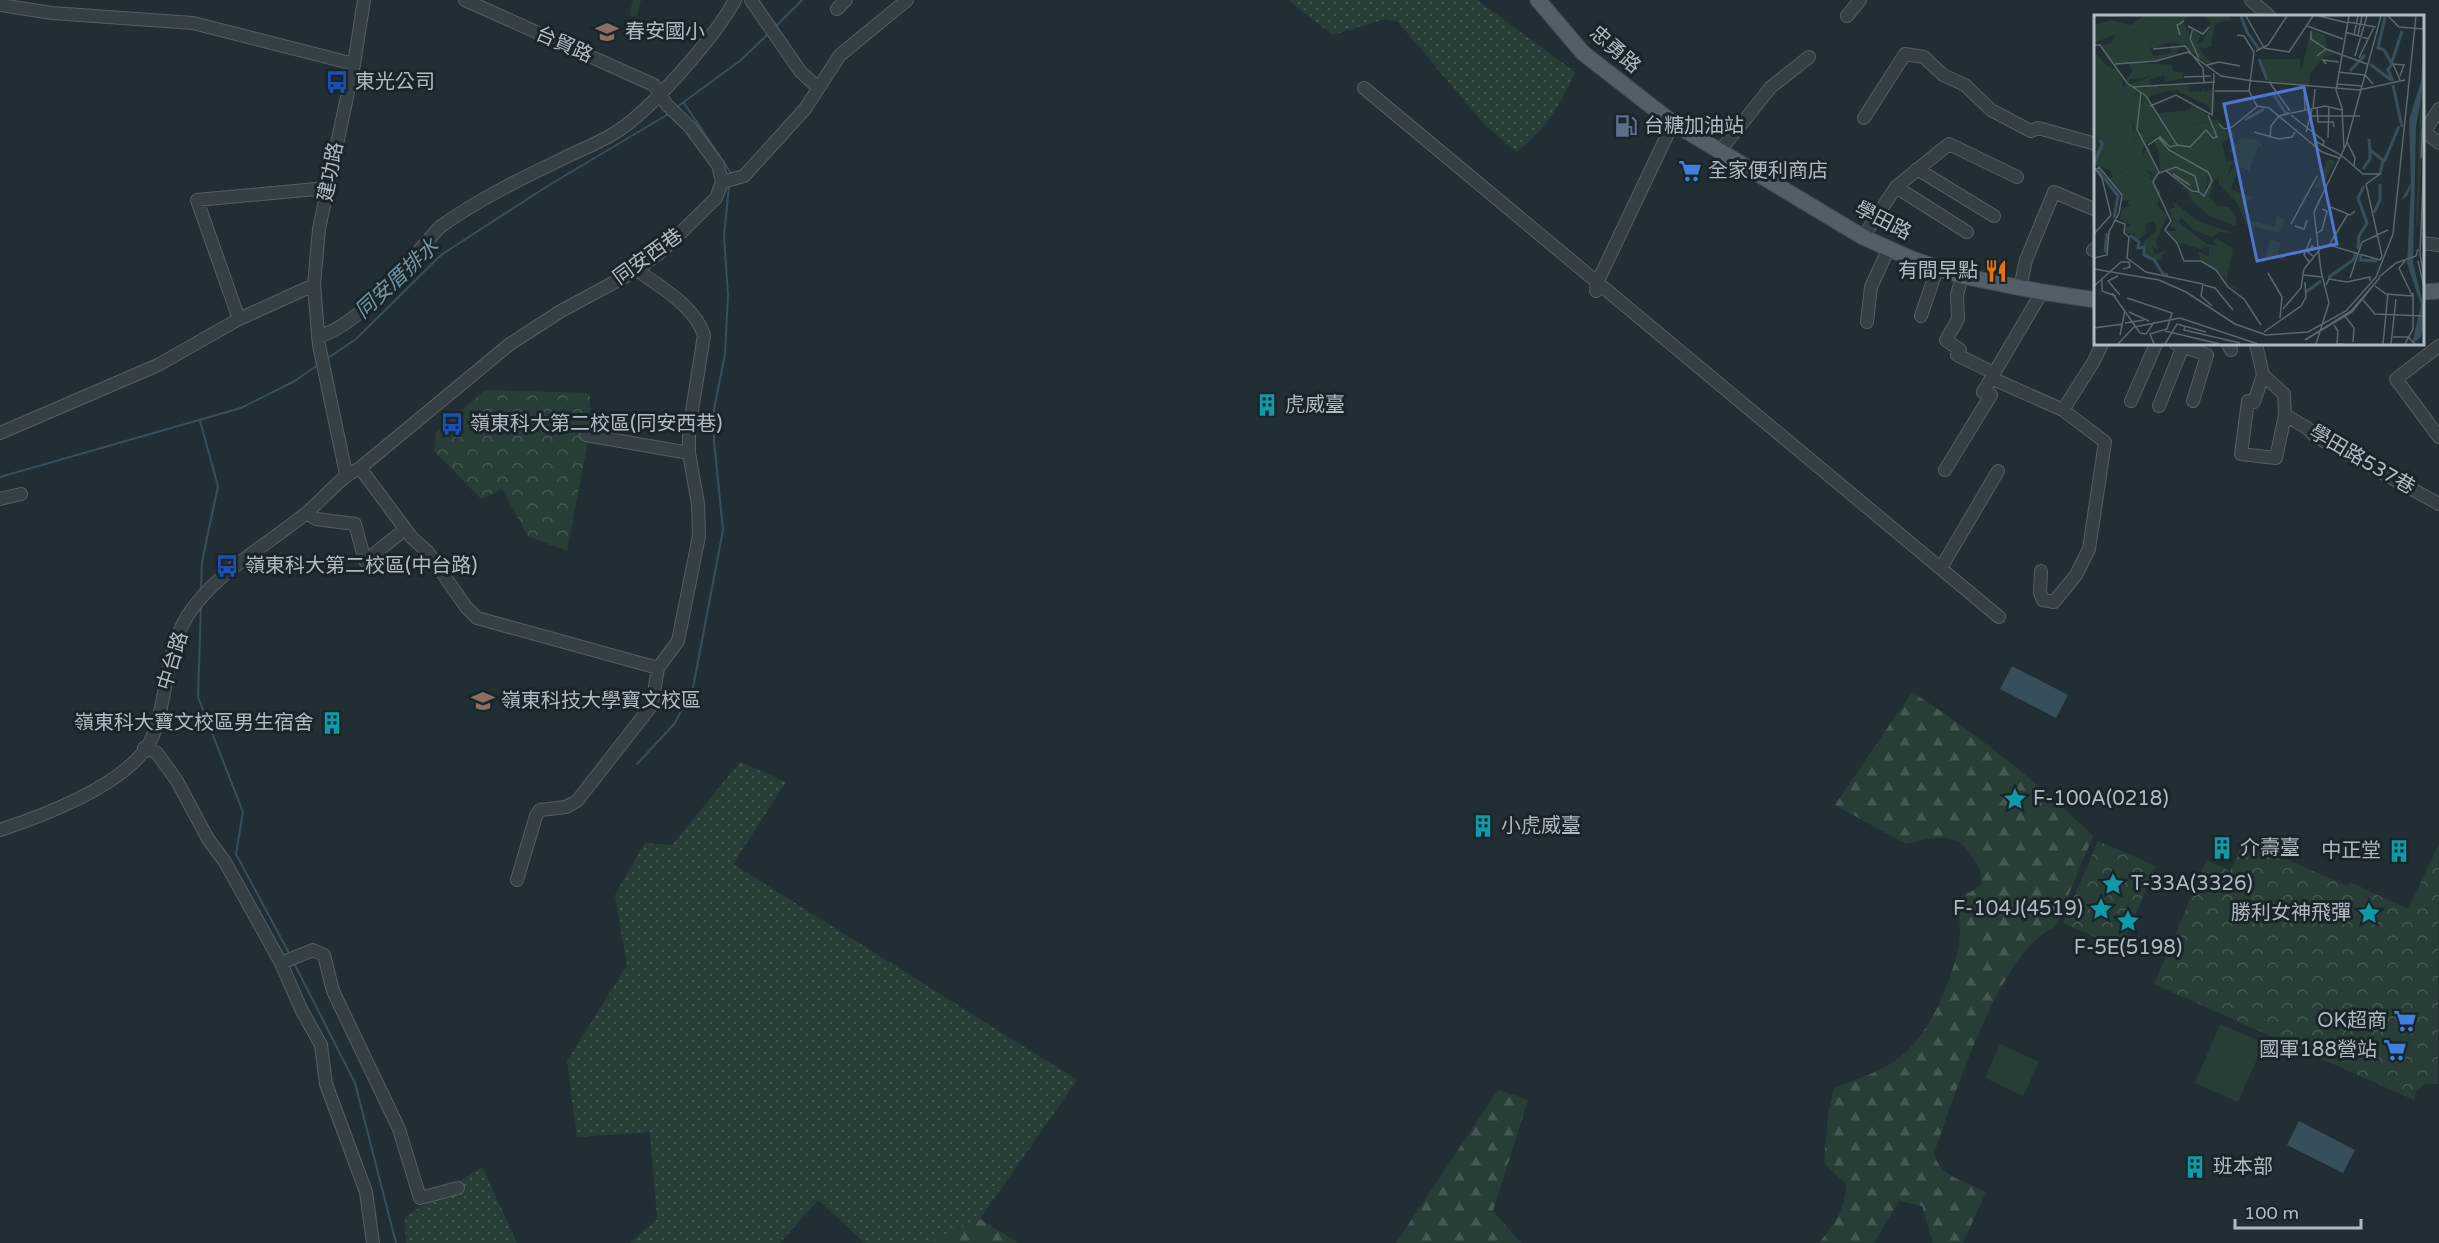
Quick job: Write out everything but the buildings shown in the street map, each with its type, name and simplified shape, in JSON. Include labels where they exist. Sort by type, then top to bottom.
[{"type":"main road","name":"忠勇路","points":[[1538,0],[1583,53],[1673,123]]},
{"type":"main road","name":"學田路","points":[[1673,123],[1888,250],[1962,276],[2094,300]]},
{"type":"main road","points":[[2424,292],[2439,291]]},
{"type":"street","name":"建功路","points":[[346,474],[319,341],[314,285],[319,229],[354,64],[364,0]]},
{"type":"street","name":"台貿路","points":[[465,0],[654,85],[661,93]]},
{"type":"street","points":[[319,341],[353,317],[440,227],[456,215],[487,196],[611,136],[661,93],[707,42],[735,0]]},
{"type":"street","points":[[751,0],[763,14],[800,71],[818,88]]},
{"type":"street","points":[[837,9],[846,0]]},
{"type":"street","points":[[661,93],[667,105],[690,127],[718,165],[722,182],[744,177],[794,122],[840,55],[907,0]]},
{"type":"street","points":[[1846,16],[1860,0]]},
{"type":"street","points":[[2251,0],[2268,15]]},
{"type":"street","points":[[0,5],[52,13],[193,23],[354,64]]},
{"type":"street","points":[[1864,118],[1905,54],[1910,54],[1924,57],[1943,75],[1965,85],[1991,110],[2031,131],[2038,128],[2094,143]]},
{"type":"street","points":[[1719,152],[1771,87],[1809,57]]},
{"type":"street","points":[[1364,88],[1597,287],[1999,617]]},
{"type":"street","points":[[2439,109],[2424,131],[2439,143]]},
{"type":"street","points":[[1597,287],[1673,123]]},
{"type":"street","points":[[1863,237],[1896,187],[1949,144],[2017,177]]},
{"type":"street","points":[[1917,169],[1994,216]]},
{"type":"street","name":"同安西巷","points":[[346,474],[360,468],[510,344],[561,311],[637,270],[662,251],[703,213],[716,198],[722,182]]},
{"type":"street","points":[[1896,187],[1967,232]]},
{"type":"street","points":[[238,319],[197,200],[327,188]]},
{"type":"street","points":[[2020,288],[2026,260],[2054,192],[2094,209]]},
{"type":"street","points":[[2424,243],[2439,245]]},
{"type":"street","points":[[1867,322],[1871,287],[1888,250]]},
{"type":"street","points":[[1921,316],[1937,269]]},
{"type":"street","points":[[517,880],[536,816],[540,810],[566,807],[577,801],[652,705],[658,668],[678,641],[699,536],[698,504],[689,453],[689,430],[704,335],[701,326],[683,305],[637,270]]},
{"type":"street","points":[[1962,276],[1957,294],[1958,319],[1946,340],[1960,350],[1957,355],[1992,376],[2063,410],[2104,439],[2106,446],[2087,555],[2076,575],[2054,602],[2043,600],[2040,593],[2041,571]]},
{"type":"street","points":[[0,433],[158,365],[238,319],[314,285]]},
{"type":"street","points":[[1945,470],[1991,395],[1983,392],[2042,292]]},
{"type":"street","points":[[2063,410],[2102,345]]},
{"type":"street","points":[[2131,401],[2156,345]]},
{"type":"street","points":[[2160,406],[2179,345],[2207,355],[2193,400]]},
{"type":"street","points":[[2256,345],[2263,375]]},
{"type":"street","points":[[2439,346],[2396,380],[2439,437]]},
{"type":"street","name":"學田路537巷","points":[[2263,375],[2284,394],[2285,415],[2276,458],[2241,454],[2247,401],[2254,402],[2263,375]]},
{"type":"street","name":"學田路537巷","points":[[2285,415],[2307,428],[2315,436],[2439,504]]},
{"type":"street","points":[[585,435],[689,453]]},
{"type":"street","points":[[360,468],[412,538],[427,551],[466,608],[477,618],[658,668]]},
{"type":"street","points":[[1941,568],[1998,471]]},
{"type":"street","name":"中台路","points":[[0,830],[86,796],[132,763],[154,734],[170,656],[188,615],[227,573],[307,513],[346,474]]},
{"type":"street","points":[[0,499],[21,494]]},
{"type":"street","points":[[307,513],[316,519],[355,524],[365,561],[398,535]]},
{"type":"street","points":[[144,748],[157,753],[177,781],[281,963],[301,1009],[321,1045],[326,1084],[366,1192],[373,1243]]},
{"type":"street","points":[[281,963],[314,950],[324,955],[333,991],[399,1129],[420,1198],[458,1188]]},
{"type":"green space","points":[[633,0],[641,0],[637,17],[629,15]]},
{"type":"green space","points":[[1288,0],[1477,0],[1575,72],[1564,95],[1544,126],[1516,152],[1484,124],[1398,22],[1385,19],[1333,35]]},
{"type":"green space","points":[[485,390],[590,393],[590,430],[567,551],[528,536],[502,489],[481,499],[434,451],[436,432]]},
{"type":"green space","points":[[1912,692],[2006,760],[2093,836],[2055,927],[2034,942],[2015,965],[1997,994],[1966,1063],[1934,1153],[1937,1161],[1947,1173],[1986,1192],[1963,1243],[1933,1243],[1922,1206],[1899,1201],[1874,1243],[1819,1243],[1838,1216],[1844,1201],[1846,1184],[1824,1163],[1828,1114],[1834,1088],[1885,1067],[1899,1058],[1923,1032],[1941,1000],[1958,950],[1960,931],[1957,899],[1981,886],[1978,866],[1967,849],[1960,843],[1952,839],[1936,838],[1906,844],[1835,805]]},
{"type":"green space","points":[[740,762],[786,782],[733,864],[1077,1080],[980,1219],[928,1243],[865,1243],[818,1200],[780,1243],[630,1243],[657,1219],[650,1132],[577,1137],[567,1061],[627,965],[615,895],[645,843],[672,845]]},
{"type":"green space","points":[[2244,840],[2347,886],[2350,882],[2408,909],[2439,844],[2438,1084],[2426,1084],[2416,1092],[2414,1100],[2154,984],[2207,860],[2230,871]]},
{"type":"green space","points":[[2098,841],[2156,866],[2121,948],[2063,923]]},
{"type":"green space","points":[[2220,1024],[2264,1043],[2238,1102],[2195,1083]]},
{"type":"green space","points":[[2000,1044],[2039,1062],[2023,1096],[1985,1078]]},
{"type":"green space","points":[[1498,1090],[1528,1100],[1493,1211],[1521,1243],[1396,1243]]},
{"type":"green space","points":[[482,1167],[517,1243],[406,1243],[405,1217]]},
{"type":"green space","points":[[980,1219],[1019,1243],[928,1243]]},
{"type":"water","points":[[2012,666],[2068,695],[2056,718],[2000,689]]},
{"type":"water","points":[[2299,1121],[2355,1150],[2343,1173],[2287,1145]]},
{"type":"waterway","name":"同安厝排水","points":[[774,28],[802,0]]},
{"type":"waterway","name":"同安厝排水","points":[[677,107],[741,60],[768,34]]},
{"type":"waterway","points":[[684,103],[731,173],[730,176]]},
{"type":"waterway","name":"同安厝排水","points":[[328,358],[356,339],[441,255],[546,187],[670,113]]},
{"type":"waterway","points":[[637,764],[675,723],[693,688],[723,530],[714,441],[714,409],[725,354],[728,295],[724,236],[729,185]]},
{"type":"waterway","name":"同安厝排水","points":[[0,477],[241,408],[293,382],[318,365]]},
{"type":"waterway","points":[[200,421],[218,486],[202,562],[201,591]]},
{"type":"waterway","points":[[201,605],[198,697],[243,812],[236,854],[290,955]]},
{"type":"waterway","points":[[294,963],[355,1083],[396,1243]]},
{"type":"place","name":"春安國小","points":[[607,32]]},
{"type":"place","name":"東光公司","points":[[337,82]]},
{"type":"place","name":"台糖加油站","points":[[1626,126]]},
{"type":"place","name":"全家便利商店","points":[[1690,171]]},
{"type":"place","name":"有間早點","points":[[1996,271]]},
{"type":"place","name":"虎威臺","points":[[1267,405]]},
{"type":"place","name":"嶺東科大第二校區(同安西巷)","points":[[452,424]]},
{"type":"place","name":"嶺東科大第二校區(中台路)","points":[[227,566]]},
{"type":"place","name":"嶺東科技大學寶文校區","points":[[483,701]]},
{"type":"place","name":"嶺東科大寶文校區男生宿舍","points":[[332,723]]},
{"type":"place","name":"F-100A(0218)","points":[[2015,799]]},
{"type":"place","name":"小虎威臺","points":[[1483,826]]},
{"type":"place","name":"介壽臺","points":[[2222,848]]},
{"type":"place","name":"中正堂","points":[[2399,851]]},
{"type":"place","name":"T-33A(3326)","points":[[2113,884]]},
{"type":"place","name":"F-104J(4519)","points":[[2101,909]]},
{"type":"place","name":"勝利女神飛彈","points":[[2369,913]]},
{"type":"place","name":"F-5E(5198)","points":[[2128,921]]},
{"type":"place","name":"OK超商","points":[[2405,1021]]},
{"type":"place","name":"國軍188營站","points":[[2395,1050]]},
{"type":"place","name":"班本部","points":[[2195,1167]]}]
